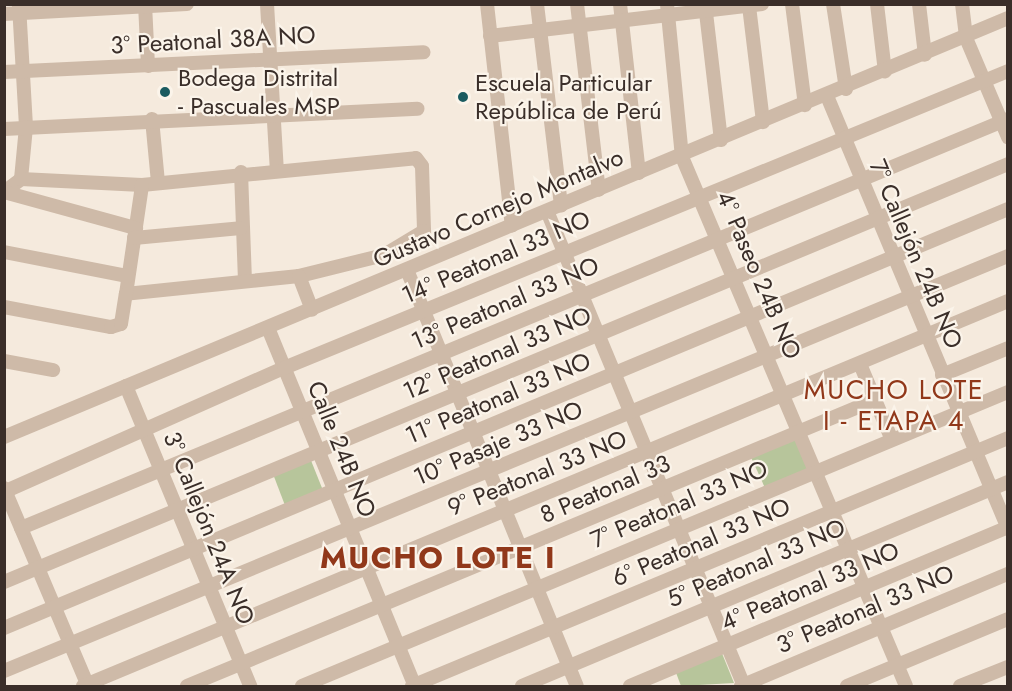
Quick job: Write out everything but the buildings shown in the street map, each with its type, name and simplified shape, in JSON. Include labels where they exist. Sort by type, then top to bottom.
[{"type":"street","points":[[4,14],[19,9],[187,4]]},
{"type":"street","points":[[267,4],[277,170]]},
{"type":"street","points":[[487,4],[512,226]]},
{"type":"street","points":[[537,4],[561,206]]},
{"type":"street","points":[[577,4],[599,190]]},
{"type":"street","points":[[620,4],[639,174]]},
{"type":"street","points":[[792,4],[805,105]]},
{"type":"street","points":[[833,4],[846,88]]},
{"type":"street","points":[[877,4],[885,72]]},
{"type":"street","points":[[919,4],[925,55]]},
{"type":"street","points":[[962,4],[966,38],[1004,120],[1008,137]]},
{"type":"street","points":[[1004,4],[1007,18]]},
{"type":"street","points":[[490,36],[622,21],[668,10],[755,5],[763,122]]},
{"type":"street","points":[[145,6],[148,66]]},
{"type":"street","points":[[705,8],[721,140]]},
{"type":"street","points":[[19,9],[26,127],[21,179]]},
{"type":"street","name":"4° Paseo 24B NO","points":[[668,10],[682,157],[702,196],[906,687]]},
{"type":"street","name":"Gustavo Cornejo Montalvo","points":[[4,437],[682,157],[966,38],[1007,18]]},
{"type":"street","name":"3° Peatonal 38A NO","points":[[4,72],[424,52]]},
{"type":"street","name":"14° Peatonal 33 NO","points":[[5,490],[284,368],[426,312],[564,252],[1008,71]]},
{"type":"street","name":"7° Callejón 24B NO","points":[[827,96],[876,219],[1007,528]]},
{"type":"street","points":[[4,129],[273,112],[418,109]]},
{"type":"street","points":[[152,118],[158,183]]},
{"type":"street","name":"13° Peatonal 33 NO","points":[[21,528],[1004,120]]},
{"type":"street","points":[[126,294],[245,279],[299,276],[384,255],[423,235],[422,166],[416,158],[241,172],[142,185],[21,179],[4,192],[135,233],[241,228]]},
{"type":"street","name":"12° Peatonal 33 NO","points":[[4,582],[39,570],[1008,164]]},
{"type":"street","points":[[241,172],[241,228],[245,279]]},
{"type":"street","points":[[4,307],[111,327],[121,324],[142,185]]},
{"type":"street","name":"11° Peatonal 33 NO","points":[[4,628],[55,609],[472,432],[893,259],[1008,209]]},
{"type":"street","points":[[547,211],[743,686]]},
{"type":"street","points":[[4,252],[128,276]]},
{"type":"street","points":[[384,255],[392,277]]},
{"type":"street","name":"10° Pasaje 33 NO","points":[[4,671],[489,473],[909,295],[1008,256]]},
{"type":"street","points":[[407,270],[577,687]]},
{"type":"street","points":[[299,276],[312,309]]},
{"type":"street","name":"9° Peatonal 33 NO","points":[[86,686],[367,569],[504,508],[647,452],[1008,301]]},
{"type":"street","name":"Calle 24B NO","points":[[268,328],[414,686]]},
{"type":"street","points":[[942,375],[1008,348]]},
{"type":"street","points":[[4,361],[53,370]]},
{"type":"street","points":[[860,364],[892,440]]},
{"type":"street","name":"3° Callejón 24A NO","points":[[126,386],[250,687]]},
{"type":"street","name":"7° Peatonal 33 NO","points":[[302,687],[1008,392]]},
{"type":"street","name":"8 Peatonal 33","points":[[187,687],[521,551],[875,400]]},
{"type":"street","name":"6° Peatonal 33 NO","points":[[414,686],[554,630],[695,568],[1008,438]]},
{"type":"street","name":"5° Peatonal 33 NO","points":[[522,687],[1008,482]]},
{"type":"street","points":[[5,490],[86,686]]},
{"type":"street","name":"4° Peatonal 33 NO","points":[[630,687],[1007,528]]},
{"type":"street","name":"3° Peatonal 33 NO","points":[[743,686],[1008,574]]},
{"type":"street","points":[[847,687],[1008,619]]},
{"type":"street","points":[[960,687],[1008,667]]},
{"type":"green space","points":[[797,435],[810,468],[765,488],[750,455]]},
{"type":"green space","points":[[310,458],[324,493],[286,508],[273,474]]},
{"type":"green space","points":[[721,651],[734,683],[681,686],[675,670]]},
{"type":"place","name":"Bodega Distrital - Pascuales MSP","points":[[165,92]]},
{"type":"place","name":"Escuela Particular República de Perú","points":[[463,97]]},
{"type":"district","name":"MUCHO LOTE I - ETAPA 4","points":[[894,404]]},
{"type":"district","name":"MUCHO LOTE I","points":[[438,558]]}]
